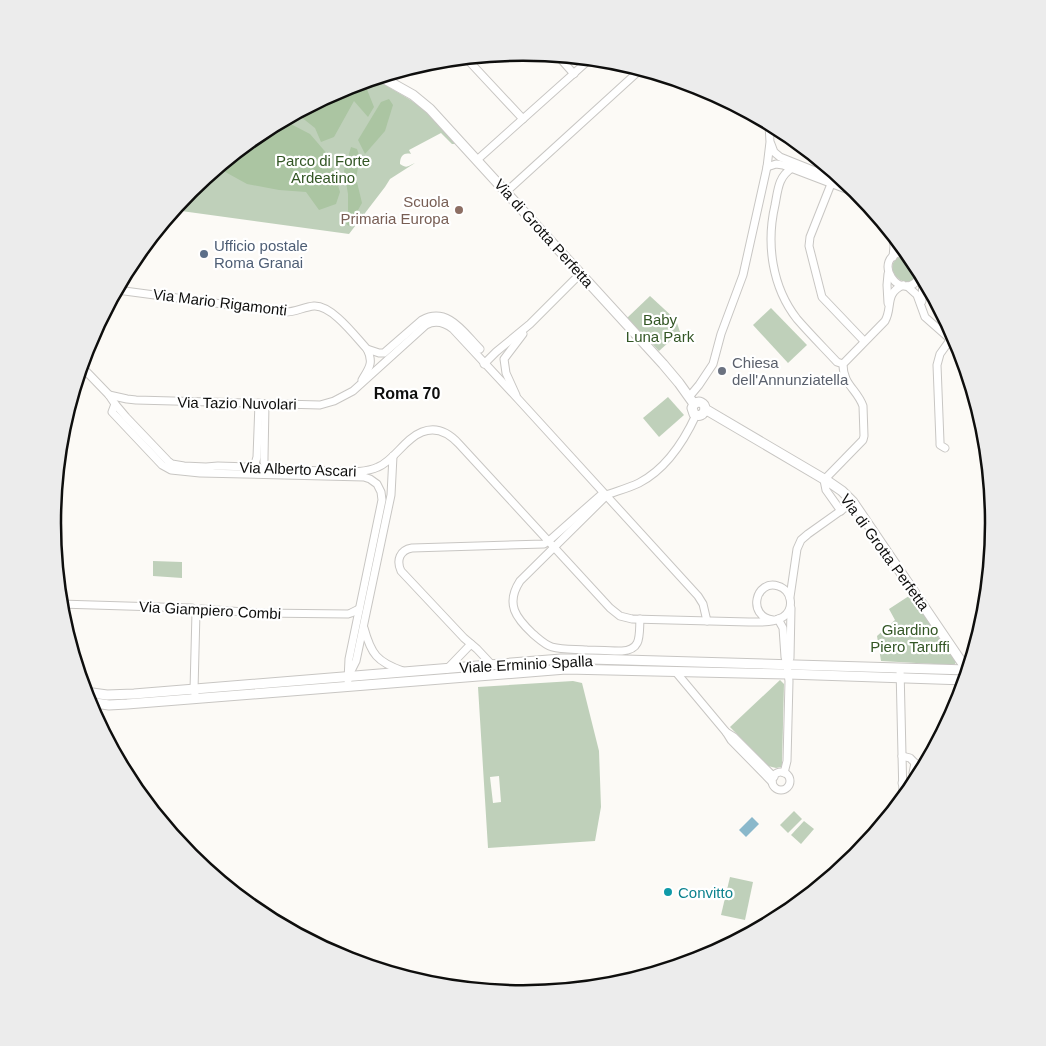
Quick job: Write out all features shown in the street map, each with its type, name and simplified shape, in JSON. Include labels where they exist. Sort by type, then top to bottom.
[{"type":"main road","name":"Via di Grotta Perfetta","points":[[389,82],[413,95],[430,109],[662,364],[692,400],[702,403],[706,409],[842,491],[853,502],[963,662]]},
{"type":"main road","name":"Via di Grotta Perfetta","points":[[692,400],[692,411],[696,415]]},
{"type":"main road","points":[[696,415],[702,415],[706,409]]},
{"type":"main road","name":"Viale Erminio Spalla","points":[[348,682],[405,672],[571,659],[670,668]]},
{"type":"main road","name":"Viale Erminio Spalla","points":[[94,693],[113,695],[566,669],[900,668],[960,670]]},
{"type":"main road","name":"Viale Erminio Spalla","points":[[788,669],[900,678],[957,680]]},
{"type":"main road","name":"Viale Erminio Spalla","points":[[97,703],[122,705],[198,699],[326,683]]},
{"type":"street","points":[[564,63],[574,74]]},
{"type":"street","points":[[471,64],[523,119]]},
{"type":"street","points":[[477,160],[584,65]]},
{"type":"street","points":[[506,192],[635,75]]},
{"type":"street","points":[[692,400],[715,359],[721,334],[743,275],[768,167],[769,133]]},
{"type":"street","points":[[770,142],[774,152],[780,157],[832,181],[810,237],[809,246],[822,297],[864,341]]},
{"type":"street","points":[[768,167],[780,164],[818,175]]},
{"type":"street","points":[[792,168],[783,175],[773,215],[771,246],[774,272],[782,293],[795,316],[837,362],[842,364]]},
{"type":"street","points":[[893,257],[894,248]]},
{"type":"street","points":[[842,364],[885,321],[888,314],[888,271],[890,262],[898,254]]},
{"type":"street","points":[[888,271],[894,281],[905,285],[917,294],[925,316],[945,335]]},
{"type":"street","points":[[484,364],[530,324],[580,274]]},
{"type":"street","points":[[888,304],[894,292],[905,285],[916,281]]},
{"type":"street","points":[[922,290],[922,309]]},
{"type":"street","name":"Via Mario Rigamonti","points":[[124,291],[283,312],[291,312],[312,306],[321,307],[333,313],[367,349]]},
{"type":"street","name":"Via Tazio Nuvolari","points":[[109,395],[127,399],[262,404],[326,404],[347,395],[359,385],[422,320],[429,317],[438,316],[454,322],[480,349]]},
{"type":"street","name":"Via Tazio Nuvolari","points":[[394,350],[423,327],[434,322],[449,326],[698,596],[703,604],[707,621]]},
{"type":"street","name":"Via Tazio Nuvolari","points":[[519,400],[506,373],[504,359],[530,324]]},
{"type":"street","points":[[944,448],[940,445],[937,365],[940,354],[948,342]]},
{"type":"street","points":[[466,344],[486,352],[496,352]]},
{"type":"street","points":[[367,349],[382,354],[394,350]]},
{"type":"street","points":[[359,385],[370,364],[370,356],[367,349]]},
{"type":"street","points":[[841,511],[826,490],[824,480],[863,440],[864,436],[863,406],[846,382],[842,364]]},
{"type":"street","points":[[87,372],[109,395],[114,404],[126,417]]},
{"type":"street","points":[[126,417],[124,406],[127,399]]},
{"type":"street","name":"Via Alberto Ascari","points":[[114,404],[112,412],[154,451],[172,464],[206,467],[217,470],[300,476],[314,473],[370,470],[384,464],[420,433],[440,430],[447,433],[460,444],[495,482],[545,543],[554,548],[613,611],[625,618],[755,622],[776,620]]},
{"type":"street","points":[[253,468],[257,457],[262,404]]},
{"type":"street","points":[[262,404],[264,458],[268,468]]},
{"type":"street","points":[[492,665],[401,571],[399,560],[403,551],[409,548],[545,543],[605,495],[638,484],[663,465],[671,457],[691,427],[696,415]]},
{"type":"street","name":"Via Alberto Ascari","points":[[126,417],[154,451]]},
{"type":"street","points":[[348,682],[356,661],[382,517],[391,491],[393,456]]},
{"type":"street","name":"Via Alberto Ascari","points":[[217,470],[268,468],[368,478],[377,484],[381,492],[382,517]]},
{"type":"street","points":[[605,495],[521,580],[514,596],[514,612],[540,641],[552,647],[564,649],[629,650],[635,647],[637,643],[640,619]]},
{"type":"street","points":[[784,773],[790,655],[790,597],[796,552],[801,540],[853,502]]},
{"type":"street","points":[[348,682],[348,661],[359,609],[376,547]]},
{"type":"street","points":[[778,586],[794,574]]},
{"type":"street","points":[[732,621],[751,618],[756,611],[757,597],[762,590],[770,586],[778,586],[786,590],[790,597]]},
{"type":"street","name":"Via Giampiero Combi","points":[[69,604],[192,608],[196,612],[200,610],[348,614],[359,609]]},
{"type":"street","points":[[756,606],[762,616],[776,620],[786,614],[791,606]]},
{"type":"street","points":[[196,612],[194,690],[198,699]]},
{"type":"street","points":[[776,620],[783,628],[785,657],[788,669]]},
{"type":"street","points":[[363,626],[369,647],[375,655],[387,665],[405,672]]},
{"type":"street","points":[[447,669],[471,644]]},
{"type":"street","points":[[670,668],[726,732],[735,738],[773,779],[774,787],[779,790],[788,788],[791,780],[784,773],[778,773],[773,779]]},
{"type":"street","points":[[900,668],[902,786]]},
{"type":"street","points":[[902,756],[910,758],[915,763],[913,771]]},
{"type":"green space","name":"Parco di Forte Ardeatino","points":[[383,84],[422,108],[457,144],[452,144],[441,133],[409,150],[411,154],[402,156],[400,164],[406,167],[415,163],[390,179],[349,234],[183,211],[196,196],[219,176],[266,139],[292,123],[346,96]]},
{"type":"green space","points":[[367,89],[374,107],[368,117],[354,101],[334,137],[321,142],[315,128],[302,118],[346,96]]},
{"type":"green space","points":[[389,99],[393,105],[385,131],[365,154],[358,140],[381,102]]},
{"type":"green space","points":[[291,124],[310,134],[329,156],[340,192],[336,204],[319,210],[306,192],[279,190],[247,184],[224,172],[266,139]]},
{"type":"green space","points":[[351,147],[357,149],[360,158],[356,178],[362,203],[349,226],[343,221],[348,211],[348,194],[344,171]]},
{"type":"green space","points":[[900,257],[915,279],[909,282],[902,281],[897,277],[892,265],[896,259]]},
{"type":"green space","name":"Baby Luna Park","points":[[650,296],[676,320],[680,332],[659,351],[627,318]]},
{"type":"green space","points":[[771,308],[807,345],[788,363],[753,325]]},
{"type":"green space","points":[[668,397],[684,415],[659,437],[643,418]]},
{"type":"green space","points":[[153,561],[182,562],[182,578],[153,576]]},
{"type":"green space","name":"Giardino Piero Taruffi","points":[[912,594],[937,632],[943,646],[955,657],[955,664],[881,661],[877,636],[895,620],[889,609]]},
{"type":"green space","points":[[780,680],[784,684],[782,765],[776,768],[768,766],[730,727]]},
{"type":"green space","points":[[573,681],[582,683],[599,751],[601,807],[595,841],[488,848],[478,687]],"holes":[[[499,776],[501,802],[493,803],[490,777]]]},
{"type":"green space","points":[[794,811],[802,819],[788,833],[780,825]]},
{"type":"green space","points":[[804,821],[814,829],[801,844],[791,835]]},
{"type":"green space","points":[[730,877],[753,882],[745,920],[721,915]]},
{"type":"water","points":[[752,817],[759,824],[746,837],[739,830]]},
{"type":"place","name":"Scuola Primaria Europa","points":[[459,210]]},
{"type":"place","name":"Ufficio postale Roma Granai","points":[[204,254]]},
{"type":"place","name":"Chiesa dell'Annunziatella","points":[[722,371]]},
{"type":"place","name":"Convitto","points":[[668,892]]},
{"type":"district","name":"Roma 70","points":[[407,393]]}]
